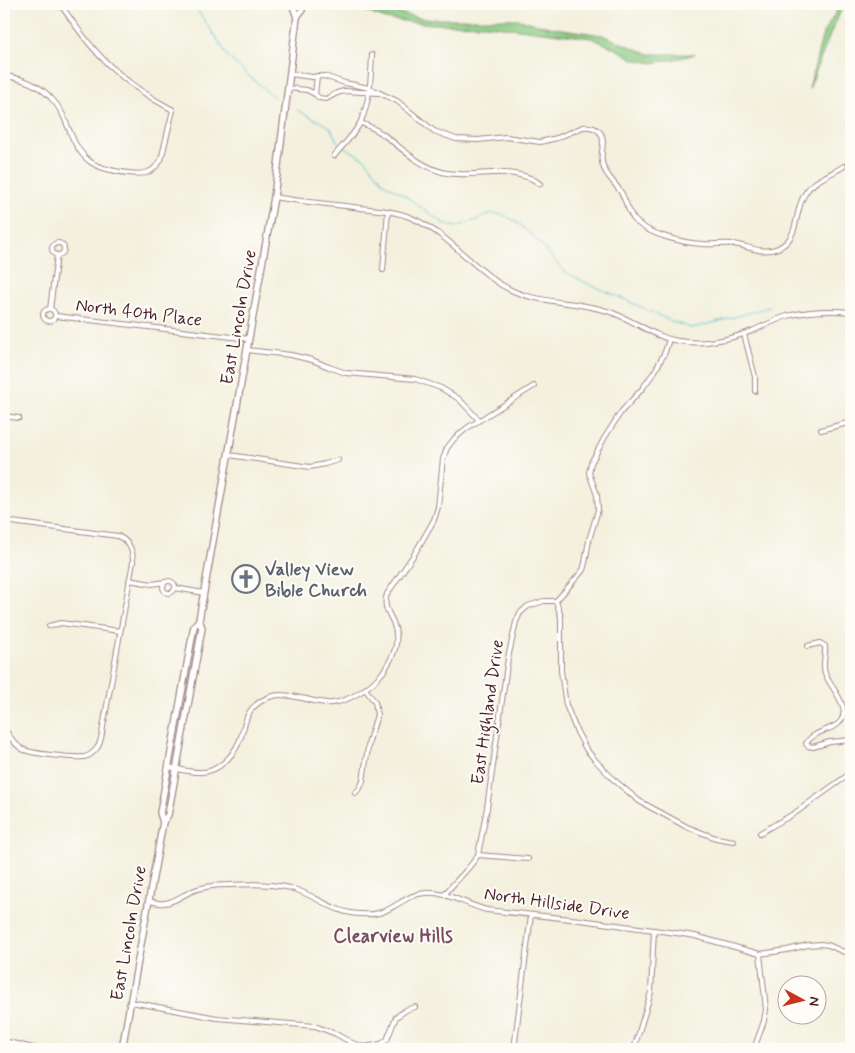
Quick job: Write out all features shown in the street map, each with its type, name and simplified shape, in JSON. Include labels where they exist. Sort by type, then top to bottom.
[{"type":"main road","name":"East Lincoln Drive","points":[[163,822],[160,813],[168,767],[194,626],[199,620],[274,196],[297,17],[294,9],[295,4]]},
{"type":"main road","name":"East Lincoln Drive","points":[[297,17],[302,10],[303,4]]},
{"type":"main road","name":"East Lincoln Drive","points":[[122,1049],[163,822],[168,815],[177,768],[202,628],[199,620]]},
{"type":"street","points":[[4,76],[21,79],[50,97],[59,108],[77,146],[90,163],[100,168],[141,174],[156,168],[161,160],[173,110],[149,97],[108,65],[60,4]]},
{"type":"street","points":[[334,156],[361,123],[369,91],[372,55]]},
{"type":"street","points":[[290,74],[312,77],[324,76],[381,94],[397,102],[434,132],[456,139],[478,140],[506,137],[540,142],[557,138],[583,127],[596,128],[602,136],[601,162],[603,167],[622,194],[633,218],[642,227],[652,232],[693,243],[733,244],[762,251],[776,248],[786,243],[793,233],[801,201],[806,192],[815,184],[844,166]]},
{"type":"street","points":[[315,94],[318,76]]},
{"type":"street","points":[[288,88],[307,90],[319,98],[326,99],[337,93],[369,91]]},
{"type":"street","points":[[361,123],[383,134],[410,156],[430,168],[455,175],[515,174],[526,176],[540,184]]},
{"type":"street","points":[[274,196],[388,211],[412,218],[452,245],[494,280],[516,292],[540,299],[600,308],[669,339],[711,342],[736,337],[796,314],[827,311],[851,312]]},
{"type":"street","points":[[383,270],[388,211]]},
{"type":"street","points":[[50,309],[57,255]]},
{"type":"street","points":[[50,309],[54,310],[56,316],[52,321],[44,319],[44,313],[50,309]]},
{"type":"street","name":"North 40th Place","points":[[56,316],[249,339]]},
{"type":"street","points":[[744,334],[755,377],[755,391]]},
{"type":"street","points":[[669,339],[665,352],[651,376],[621,412],[591,463],[589,473],[597,495],[598,510],[589,540],[585,563],[583,570],[556,600],[561,617],[561,671],[566,705],[576,732],[594,760],[639,801],[687,827],[716,838],[734,841]]},
{"type":"street","points":[[247,350],[291,355],[346,372],[415,379],[441,388],[459,399],[479,420]]},
{"type":"street","points":[[168,767],[208,772],[220,766],[240,742],[249,711],[266,698],[284,694],[322,703],[343,701],[365,689],[382,673],[394,655],[397,644],[394,624],[386,608],[387,594],[415,554],[434,520],[438,506],[443,459],[447,448],[467,428],[534,386]]},
{"type":"street","points":[[4,416],[20,418]]},
{"type":"street","points":[[821,430],[851,422]]},
{"type":"street","points":[[228,455],[310,467],[338,460]]},
{"type":"street","points":[[4,521],[118,536],[127,541],[133,554],[98,747],[85,756],[74,757],[34,753],[24,750],[16,744],[4,728]]},
{"type":"street","points":[[129,580],[152,584],[171,593],[175,588]]},
{"type":"street","points":[[152,584],[168,580],[175,584],[175,588]]},
{"type":"street","points":[[163,589],[165,582]]},
{"type":"street","points":[[175,588],[204,593]]},
{"type":"street","name":"East Highland Drive","points":[[478,855],[487,808],[508,658],[516,622],[520,613],[528,606],[544,601],[556,600]]},
{"type":"street","points":[[49,626],[61,623],[120,631]]},
{"type":"street","points":[[808,646],[820,643],[825,646],[825,672],[844,703],[845,709],[844,717],[838,724],[812,737],[806,744],[813,747],[830,742],[851,740]]},
{"type":"street","points":[[355,793],[360,788],[362,781],[369,741],[377,715],[376,702],[365,689]]},
{"type":"street","points":[[760,833],[800,810],[851,773]]},
{"type":"street","points":[[445,894],[478,855],[528,859]]},
{"type":"street","name":"North Hillside Drive","points":[[149,901],[163,904],[169,903],[193,891],[212,886],[234,884],[266,885],[294,889],[344,911],[371,914],[384,912],[417,894],[445,894],[487,910],[654,930],[691,936],[760,954],[787,950],[808,944],[820,944],[828,945],[851,955]]},
{"type":"street","points":[[514,1049],[531,915]]},
{"type":"street","points":[[634,1049],[651,992],[654,930]]},
{"type":"street","points":[[754,1049],[764,1021],[766,1009],[760,954]]},
{"type":"street","points":[[131,1002],[217,1018],[315,1026],[364,1047],[381,1044],[387,1040],[396,1017],[415,1007]]},
{"type":"street","points":[[4,1041],[37,1049]]},
{"type":"green space","points":[[347,4],[367,4],[371,7],[425,19],[518,19],[549,27],[602,35],[649,54],[695,54],[653,63],[635,60],[591,38],[486,25],[430,24],[385,19]]},
{"type":"green space","points":[[841,4],[844,4],[809,89],[823,33]]},
{"type":"waterway","points":[[191,4],[196,8],[228,57],[274,97]]},
{"type":"waterway","points":[[297,110],[330,127],[341,145]]},
{"type":"waterway","points":[[345,147],[366,160],[384,183],[443,223],[456,227],[491,213],[504,215],[518,223],[535,238],[564,271],[586,283],[673,322],[691,328],[770,307]]},
{"type":"place","name":"Valley View Bible Church","points":[[246,579]]},
{"type":"district","name":"Clearview Hills","points":[[393,935]]}]
